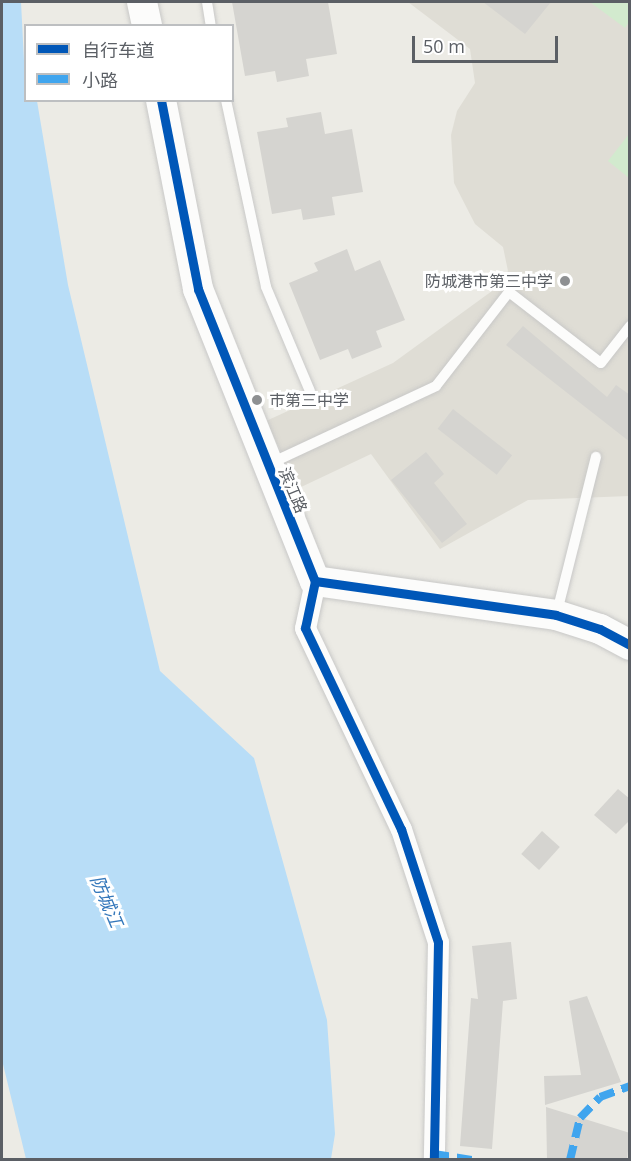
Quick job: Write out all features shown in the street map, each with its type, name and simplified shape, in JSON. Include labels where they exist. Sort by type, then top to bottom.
[{"type":"street","points":[[142,2],[147,24]]},
{"type":"street","name":"滨江路","points":[[161,102],[198,289],[266,465],[315,581]]},
{"type":"street","points":[[434,1160],[438,942],[401,829],[305,628],[315,581],[556,615],[600,629],[630,645]]},
{"type":"lane","points":[[207,2],[212,24]]},
{"type":"lane","points":[[226,102],[266,287],[310,391]]},
{"type":"lane","points":[[266,465],[436,386],[509,292],[601,363],[630,326]]},
{"type":"lane","points":[[556,615],[596,456]]},
{"type":"shaded area","name":"防城港市第三中学","points":[[408,2],[629,2],[629,496],[528,500],[440,549],[371,454],[299,488],[266,421],[393,363],[492,291],[508,271],[503,247],[475,224],[454,183],[451,135],[457,111],[475,83],[470,49]]},
{"type":"green space","points":[[590,2],[629,2],[629,22],[625,28]]},
{"type":"green space","points":[[629,134],[629,178],[608,161]]},
{"type":"water","name":"防城江","points":[[2,2],[21,2],[24,102],[37,102],[68,285],[160,671],[254,758],[327,1020],[335,1134],[331,1159],[26,1159],[2,1060]]},
{"type":"building","points":[[232,2],[328,2],[337,54],[306,59],[309,76],[277,82],[275,71],[245,76]]},
{"type":"building","points":[[483,2],[551,2],[525,34]]},
{"type":"building","points":[[321,112],[325,134],[352,129],[363,192],[332,197],[335,215],[303,220],[301,209],[272,214],[257,132],[288,127],[286,118]]},
{"type":"building","points":[[347,249],[355,271],[380,260],[405,320],[376,331],[382,347],[352,359],[348,349],[320,360],[289,283],[318,271],[314,263]]},
{"type":"building","points":[[523,326],[607,397],[616,385],[630,395],[630,442],[506,345]]},
{"type":"building","points":[[453,409],[512,455],[497,475],[438,429]]},
{"type":"building","points":[[426,452],[444,474],[434,483],[467,524],[442,543],[391,480]]},
{"type":"building","points":[[618,789],[630,799],[630,820],[616,834],[594,815]]},
{"type":"building","points":[[542,831],[560,847],[539,870],[521,854]]},
{"type":"building","points":[[511,942],[517,999],[503,1001],[492,1149],[460,1146],[471,998],[478,999],[472,946]]},
{"type":"building","points":[[587,996],[621,1082],[545,1105],[544,1076],[581,1075],[569,1001]]},
{"type":"building","points":[[546,1107],[630,1133],[627,1160],[547,1159]]},
{"type":"marked path","points":[[570,1160],[580,1118],[600,1097],[630,1086]]},
{"type":"marked path","points":[[434,1154],[472,1160]]},
{"type":"cycle path","points":[[161,102],[198,289],[315,581]]},
{"type":"cycle path","points":[[315,581],[305,628],[401,829],[438,942],[434,1160]]},
{"type":"cycle path","points":[[315,581],[556,615],[600,629],[630,645]]},
{"type":"place","name":"防城港市第三中学","points":[[565,281]]},
{"type":"place","name":"巿第三中学","points":[[257,400]]}]
